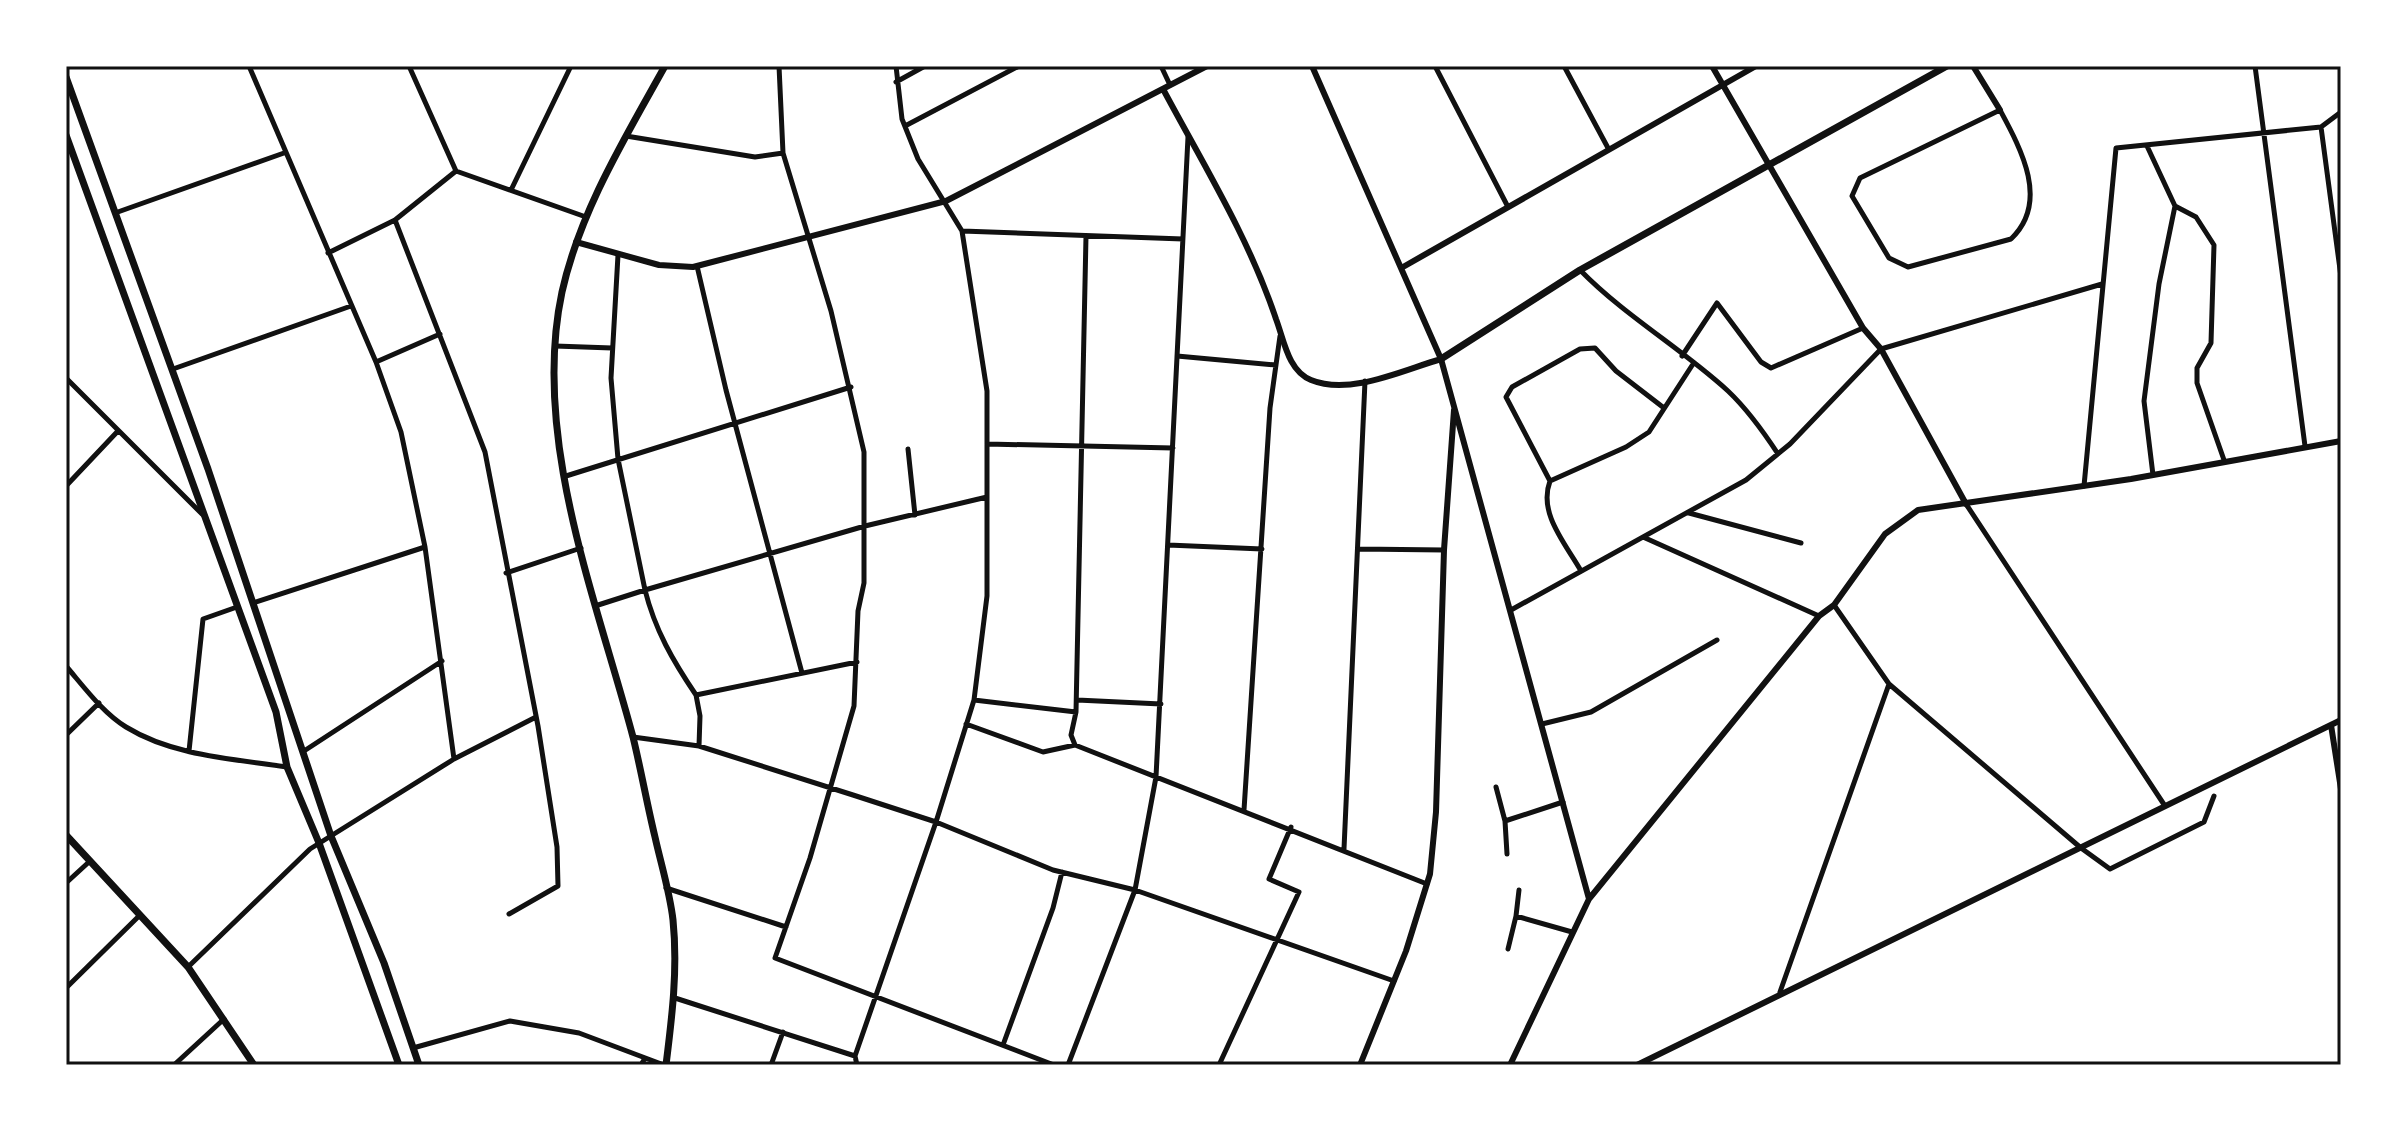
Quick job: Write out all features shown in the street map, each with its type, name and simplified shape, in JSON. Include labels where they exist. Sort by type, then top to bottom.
[{"type":"main road","points":[[665,66],[626,136],[576,242],[562,293],[555,346],[557,404],[566,476],[593,606],[633,737],[673,919],[675,998],[665,1065]]},
{"type":"main road","points":[[1441,359],[1580,270],[1947,66]]},
{"type":"main road","points":[[66,77],[173,369],[331,836],[384,963],[419,1065]]},
{"type":"main road","points":[[66,135],[276,712],[287,767],[319,843],[399,1065]]},
{"type":"main road","points":[[66,835],[188,967],[254,1065]]},
{"type":"street","points":[[249,66],[376,362],[401,432],[425,547],[454,759]]},
{"type":"street","points":[[409,66],[456,171],[512,188],[586,217]]},
{"type":"street","points":[[512,188],[571,66]]},
{"type":"street","points":[[779,66],[783,153],[851,387],[864,452],[865,526],[864,583],[858,611],[854,706],[828,787],[810,858],[775,958],[1054,1065]]},
{"type":"street","points":[[857,1065],[855,1056],[936,822],[974,700],[987,596],[987,391],[962,231],[918,159],[905,126],[896,66]]},
{"type":"street","points":[[896,82],[925,66]]},
{"type":"street","points":[[905,126],[1019,66]]},
{"type":"street","points":[[1161,66],[1170,85]]},
{"type":"street","points":[[576,242],[659,265],[697,266],[946,201],[1207,66]]},
{"type":"street","points":[[1312,66],[1441,359],[1589,899]]},
{"type":"street","points":[[1435,66],[1508,207]]},
{"type":"street","points":[[1564,66],[1608,148]]},
{"type":"street","points":[[1712,66],[1863,328],[1881,349],[1966,504],[2165,806]]},
{"type":"street","points":[[1403,267],[1756,66]]},
{"type":"street","points":[[1973,66],[2000,110],[2029,172],[2032,191],[2022,228],[2011,239],[1908,267],[1889,258],[1852,196],[1860,178],[2000,110]]},
{"type":"street","points":[[2255,66],[2305,446]]},
{"type":"street","points":[[1163,89],[1239,233],[1293,367],[1309,380],[1334,386],[1365,381],[1441,359]]},
{"type":"street","points":[[2084,486],[2116,148],[2321,127],[2341,112]]},
{"type":"street","points":[[2321,127],[2341,277]]},
{"type":"street","points":[[626,136],[755,157],[783,153]]},
{"type":"street","points":[[1068,1065],[1135,890],[1156,777],[1188,136]]},
{"type":"street","points":[[2146,145],[2175,206],[2196,217],[2214,245],[2211,343],[2197,368],[2197,383],[2224,460]]},
{"type":"street","points":[[115,213],[284,153]]},
{"type":"street","points":[[328,253],[395,220],[456,171]]},
{"type":"street","points":[[2153,475],[2144,401],[2159,284],[2175,206]]},
{"type":"street","points":[[395,220],[485,452],[536,717],[557,847],[558,886],[509,914]]},
{"type":"street","points":[[962,231],[1183,239]]},
{"type":"street","points":[[1075,745],[1071,735],[1077,700],[1086,236]]},
{"type":"street","points":[[618,255],[612,348],[618,459],[653,622],[696,695],[700,716],[699,746]]},
{"type":"street","points":[[697,266],[802,673]]},
{"type":"street","points":[[1580,270],[1604,294],[1693,364],[1752,416],[1778,454]]},
{"type":"street","points":[[1511,610],[1746,480],[1778,454],[1881,349],[2102,284]]},
{"type":"street","points":[[1682,356],[1717,303],[1761,362],[1771,368],[1863,328]]},
{"type":"street","points":[[173,369],[351,306]]},
{"type":"street","points":[[1244,810],[1281,331]]},
{"type":"street","points":[[376,362],[440,334]]},
{"type":"street","points":[[555,346],[612,348]]},
{"type":"street","points":[[1550,481],[1506,397],[1512,387],[1580,349],[1595,348],[1616,371],[1664,408]]},
{"type":"street","points":[[1177,356],[1276,365]]},
{"type":"street","points":[[1581,571],[1546,511],[1544,495],[1550,481],[1626,447],[1649,432],[1693,364]]},
{"type":"street","points":[[66,378],[202,514]]},
{"type":"street","points":[[1344,849],[1365,381]]},
{"type":"street","points":[[566,476],[851,387]]},
{"type":"street","points":[[1360,1065],[1394,981],[1427,884],[1436,812],[1444,550],[1455,406]]},
{"type":"street","points":[[66,486],[118,431]]},
{"type":"street","points":[[1510,1065],[1589,899],[1819,616],[1834,605],[1885,534],[1918,510],[2153,475],[2341,441]]},
{"type":"street","points":[[987,444],[1173,448]]},
{"type":"street","points":[[908,449],[915,515]]},
{"type":"street","points":[[593,606],[865,526],[987,497]]},
{"type":"street","points":[[1688,513],[1801,543]]},
{"type":"street","points":[[1643,537],[1819,616]]},
{"type":"street","points":[[1168,545],[1262,549]]},
{"type":"street","points":[[253,603],[425,547]]},
{"type":"street","points":[[506,573],[581,548]]},
{"type":"street","points":[[1358,549],[1444,550]]},
{"type":"street","points":[[1834,605],[1889,684],[2081,848],[2110,869],[2204,822],[2214,796]]},
{"type":"street","points":[[189,751],[203,619],[237,607]]},
{"type":"street","points":[[1542,724],[1591,712],[1717,640]]},
{"type":"street","points":[[304,751],[442,661]]},
{"type":"street","points":[[696,695],[857,662]]},
{"type":"street","points":[[66,666],[125,727],[189,751],[287,767]]},
{"type":"street","points":[[1780,992],[1889,684]]},
{"type":"street","points":[[974,700],[1076,712]]},
{"type":"street","points":[[1077,700],[1161,704]]},
{"type":"street","points":[[66,735],[99,703]]},
{"type":"street","points":[[188,967],[282,873],[319,843],[454,759],[536,717]]},
{"type":"street","points":[[1637,1065],[1780,992],[2341,720]]},
{"type":"street","points":[[966,724],[1043,752],[1075,745],[1291,827],[1427,884]]},
{"type":"street","points":[[2331,725],[2341,789]]},
{"type":"street","points":[[633,737],[699,746],[828,787],[936,822],[1062,872],[1135,890],[1394,981]]},
{"type":"street","points":[[1496,787],[1505,821],[1507,854]]},
{"type":"street","points":[[1505,821],[1563,802]]},
{"type":"street","points":[[1219,1065],[1299,892],[1269,879],[1291,827]]},
{"type":"street","points":[[66,883],[90,861]]},
{"type":"street","points":[[1003,1045],[1053,908],[1062,872]]},
{"type":"street","points":[[666,888],[786,927]]},
{"type":"street","points":[[1508,949],[1519,890]]},
{"type":"street","points":[[66,988],[140,915]]},
{"type":"street","points":[[1516,916],[1572,932]]},
{"type":"street","points":[[675,998],[855,1056]]},
{"type":"street","points":[[174,1065],[225,1019]]},
{"type":"street","points":[[413,1048],[510,1021],[579,1033],[665,1065]]},
{"type":"street","points":[[771,1065],[783,1032]]},
{"type":"street","points":[[641,1065],[645,1058]]}]
